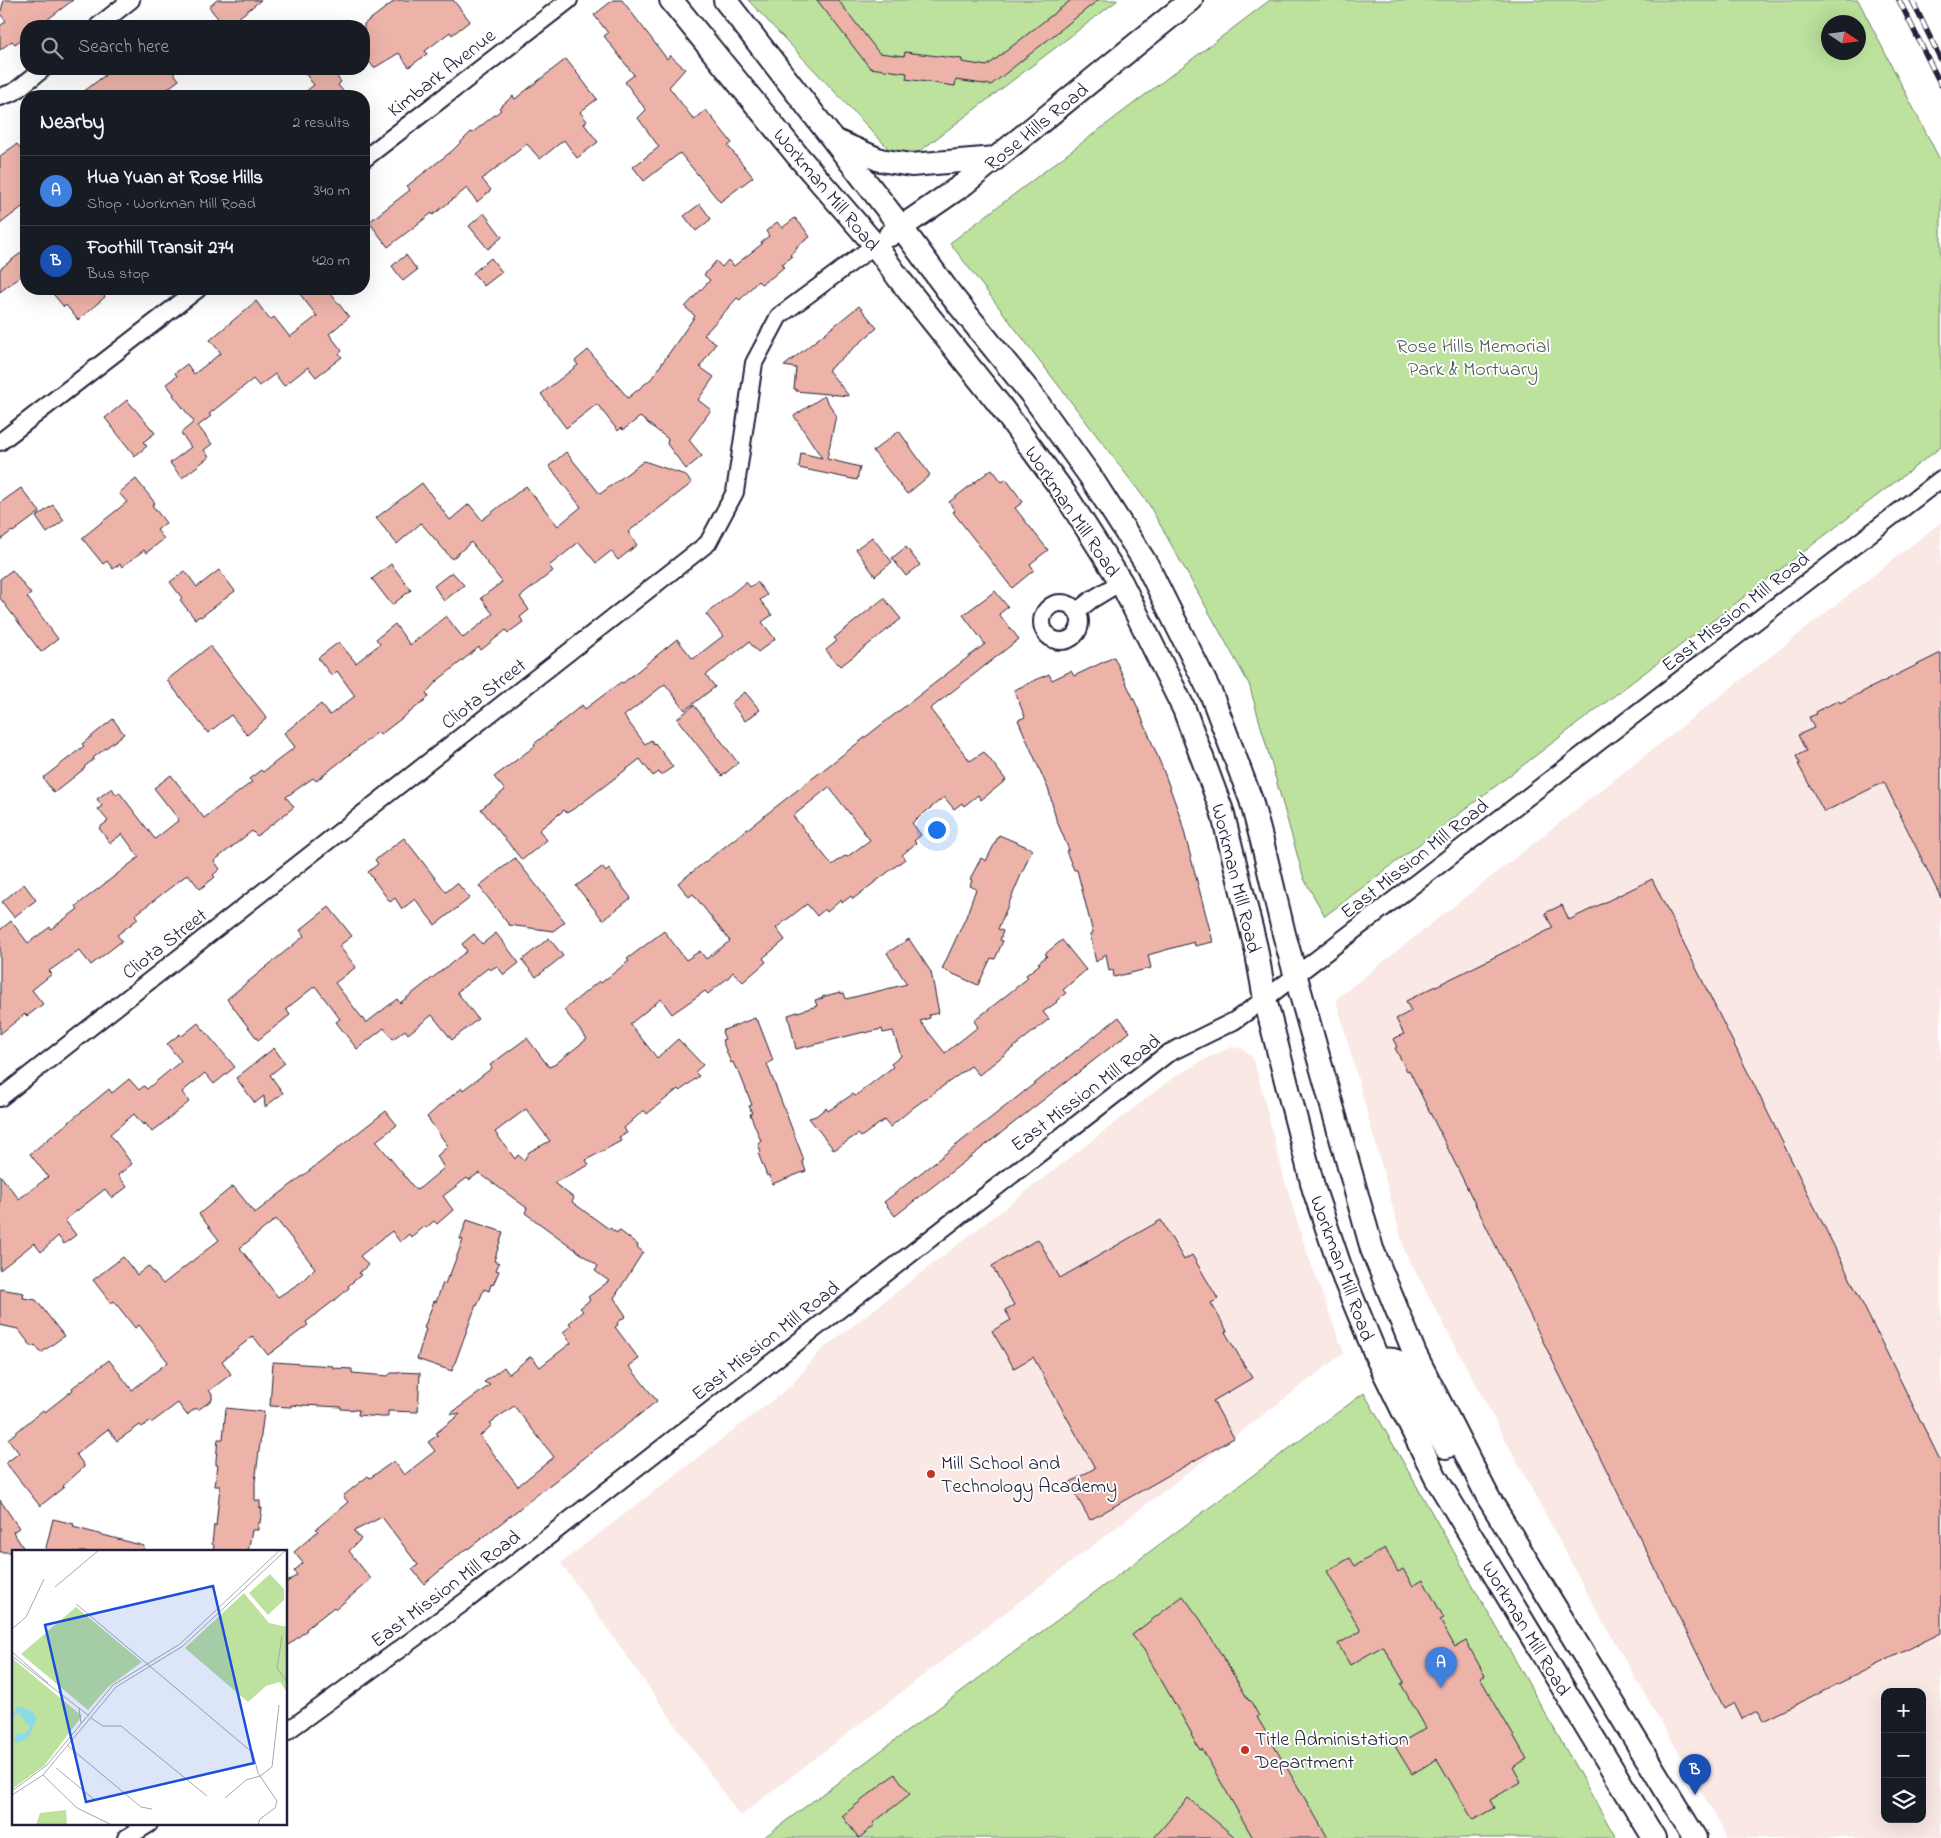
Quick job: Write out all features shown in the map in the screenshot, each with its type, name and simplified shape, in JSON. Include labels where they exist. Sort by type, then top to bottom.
[{"type":"main road","name":"Workman Mill Road","points":[[671,0],[797,155],[875,245],[1065,494],[1121,582],[1184,709],[1222,811],[1256,948],[1265,999],[1314,1190],[1344,1278],[1378,1360],[1436,1478],[1654,1838]]},
{"type":"main road","name":"Workman Mill Road","points":[[725,0],[901,227],[951,295],[1048,418],[1090,476],[1147,565],[1212,696],[1251,800],[1295,976],[1372,1249],[1415,1354],[1488,1497],[1695,1838]]},
{"type":"main road","name":"Rose Hills Road","points":[[875,245],[964,184],[1191,0]]},
{"type":"main road","points":[[834,140],[880,160],[911,165],[996,158]]},
{"type":"main road","points":[[1020,434],[1036,431],[1053,444],[1130,550],[1147,565]]},
{"type":"main road","points":[[1378,1360],[1392,1359],[1404,1367],[1422,1406],[1456,1464],[1469,1482],[1488,1497]]},
{"type":"street","points":[[106,20],[131,0]]},
{"type":"street","name":"Kimbark Avenue","points":[[370,155],[569,0]]},
{"type":"street","points":[[0,97],[14,92],[35,75]]},
{"type":"street","name":"Cliota Street","points":[[0,1098],[708,543],[736,492],[754,363],[779,316],[875,245]]},
{"type":"street","points":[[0,442],[190,295]]},
{"type":"street","name":"East Mission Mill Road","points":[[288,1731],[467,1600],[1167,1054],[1234,1020],[1265,999],[1941,479]]},
{"type":"street","points":[[1077,611],[1090,600],[1121,582]]},
{"type":"street","points":[[126,1838],[145,1826]]},
{"type":"shaded area","points":[[1941,522],[1941,1838],[1728,1838],[1598,1613],[1405,1252],[1336,999]]},
{"type":"shaded area","name":"Mill School and Technology Academy","points":[[1232,1047],[1243,1049],[1252,1057],[1284,1178],[1305,1247],[1344,1353],[740,1816],[561,1563],[792,1385],[819,1352],[1174,1077],[1211,1056]]},
{"type":"green space","points":[[748,0],[1118,0],[903,164]]},
{"type":"green space","name":"Rose Hills Memorial Park & Mortuary","points":[[1270,0],[1858,0],[1866,15],[1821,15],[1821,60],[1866,60],[1866,16],[1941,162],[1941,447],[1325,916],[1304,879],[1249,684],[1148,503],[950,243]]},
{"type":"green space","points":[[1364,1393],[1616,1838],[763,1838]]},
{"type":"building","points":[[4,0],[73,0],[47,20],[20,20],[20,40],[15,44],[12,41],[0,50],[0,26],[6,21],[0,14]]},
{"type":"building","points":[[217,0],[261,0],[236,20],[219,20],[209,7]]},
{"type":"building","points":[[396,0],[453,0],[470,21],[452,35],[450,32],[425,51],[427,54],[409,67],[399,53],[374,68],[370,63],[369,20]]},
{"type":"building","points":[[613,0],[622,0],[667,59],[670,55],[685,69],[669,87],[694,120],[706,110],[732,143],[728,146],[753,177],[720,202],[680,153],[644,181],[633,167],[659,147],[638,118],[646,110],[625,82],[634,75],[604,36],[608,33],[594,15]]},
{"type":"building","points":[[817,0],[838,0],[879,53],[904,56],[905,52],[962,59],[962,62],[987,66],[1071,0],[1098,0],[991,85],[956,80],[955,86],[906,79],[907,73],[870,68]]},
{"type":"building","points":[[566,59],[597,99],[580,112],[587,121],[584,124],[598,142],[577,158],[564,140],[540,159],[527,144],[482,179],[491,190],[477,202],[467,188],[388,247],[370,221],[410,190],[407,186],[452,151],[471,132],[501,110],[499,108],[513,96],[515,99]]},
{"type":"building","points":[[105,75],[175,75],[179,80],[166,90],[86,90]]},
{"type":"building","points":[[306,75],[336,75],[341,82],[338,85],[342,90],[308,90],[314,85]]},
{"type":"building","points":[[17,144],[20,148],[20,209],[0,224],[0,156]]},
{"type":"building","points":[[700,204],[711,219],[696,231],[684,216]]},
{"type":"building","points":[[484,213],[502,237],[488,249],[469,226]]},
{"type":"building","points":[[795,218],[810,237],[796,247],[797,249],[790,255],[792,257],[782,264],[784,267],[771,278],[761,284],[758,281],[740,300],[737,298],[704,335],[716,343],[700,367],[714,377],[698,400],[711,410],[689,440],[702,456],[686,469],[667,444],[668,439],[640,417],[623,430],[621,428],[618,431],[597,404],[566,428],[541,394],[578,365],[575,361],[588,350],[628,398],[651,379],[695,316],[685,307],[710,280],[704,275],[716,261],[722,267],[728,260],[734,266],[762,244],[761,242],[769,236],[766,231],[777,222],[782,228]]},
{"type":"building","points":[[20,254],[20,277],[0,292],[0,269]]},
{"type":"building","points":[[406,255],[417,270],[403,281],[392,266]]},
{"type":"building","points":[[491,258],[502,272],[484,286],[473,273]]},
{"type":"building","points":[[54,295],[104,295],[105,297],[78,320],[66,305],[64,307]]},
{"type":"building","points":[[301,295],[332,295],[349,317],[329,334],[342,351],[339,354],[342,357],[316,377],[308,367],[284,386],[275,374],[259,386],[253,379],[209,414],[211,416],[198,426],[212,444],[204,450],[209,457],[182,478],[170,463],[191,447],[181,433],[194,422],[166,384],[177,376],[175,373],[187,364],[194,374],[221,353],[210,340],[256,301],[270,320],[274,317],[290,337],[317,316]]},
{"type":"building","points":[[859,306],[877,328],[828,370],[849,396],[796,391],[794,389],[796,368],[784,366]]},
{"type":"building","points":[[824,396],[836,415],[827,459],[860,467],[857,480],[799,468],[801,453],[822,458],[794,416]]},
{"type":"building","points":[[127,400],[155,433],[143,442],[147,446],[135,456],[105,418]]},
{"type":"building","points":[[899,431],[930,475],[907,494],[873,451]]},
{"type":"building","points":[[566,452],[600,494],[644,461],[685,475],[692,483],[628,532],[637,545],[618,560],[611,551],[596,563],[579,542],[549,566],[553,571],[520,597],[529,610],[520,617],[523,622],[508,633],[506,630],[481,650],[479,647],[437,681],[426,693],[429,697],[410,712],[380,735],[378,732],[316,781],[313,778],[286,797],[294,807],[257,836],[252,831],[214,861],[220,869],[213,875],[215,877],[200,889],[188,874],[135,915],[138,919],[117,935],[122,941],[91,965],[79,950],[49,971],[52,974],[32,990],[43,1004],[27,1016],[25,1014],[0,1034],[0,930],[11,921],[28,943],[78,909],[76,906],[139,857],[122,834],[110,843],[99,828],[108,821],[98,809],[102,806],[97,799],[112,788],[116,795],[119,792],[155,839],[179,820],[154,788],[171,775],[204,818],[252,782],[249,779],[261,770],[263,772],[295,747],[284,733],[321,704],[330,715],[355,696],[337,671],[332,676],[318,658],[339,642],[356,663],[380,644],[376,639],[395,624],[410,645],[446,616],[463,638],[493,614],[481,598],[502,582],[471,542],[452,559],[421,523],[397,544],[376,518],[422,483],[450,520],[469,504],[482,520],[526,486],[558,526],[581,507],[549,466]]},
{"type":"building","points":[[992,469],[1002,482],[1006,479],[1023,502],[1015,508],[1048,550],[1030,564],[1034,570],[1012,588],[953,512],[955,511],[949,502]]},
{"type":"building","points":[[136,479],[155,503],[152,505],[166,523],[157,530],[164,539],[146,553],[144,550],[122,567],[120,564],[113,569],[107,561],[103,564],[82,538],[127,502],[119,493]]},
{"type":"building","points":[[21,488],[40,512],[0,540],[0,503]]},
{"type":"building","points":[[53,505],[64,520],[47,533],[36,517]]},
{"type":"building","points":[[872,537],[892,562],[875,576],[856,549]]},
{"type":"building","points":[[906,547],[920,565],[906,576],[892,558]]},
{"type":"building","points":[[391,564],[411,590],[392,605],[372,579]]},
{"type":"building","points":[[12,570],[31,594],[27,597],[58,639],[41,652],[0,598],[0,579]]},
{"type":"building","points":[[219,570],[235,591],[201,617],[195,619],[180,600],[182,598],[170,582],[185,571],[197,587]]},
{"type":"building","points":[[452,572],[464,585],[444,601],[434,586]]},
{"type":"building","points":[[746,582],[750,587],[757,582],[767,595],[760,600],[772,615],[762,622],[775,639],[758,652],[749,642],[706,675],[715,687],[685,710],[665,684],[624,716],[645,744],[651,740],[655,743],[673,767],[661,775],[659,772],[653,776],[640,759],[578,806],[567,813],[564,810],[539,830],[547,840],[522,860],[481,809],[505,790],[494,777],[535,746],[534,744],[582,705],[585,709],[621,682],[623,683],[677,639],[693,659],[723,636],[706,614]]},
{"type":"building","points":[[995,591],[1008,607],[999,614],[1019,639],[930,709],[970,761],[984,752],[1006,780],[981,800],[978,795],[964,806],[962,803],[954,809],[944,797],[912,823],[921,835],[914,841],[916,843],[902,855],[905,859],[853,899],[851,896],[842,903],[841,900],[827,912],[825,909],[817,916],[807,904],[776,928],[785,940],[763,958],[766,962],[743,982],[733,972],[708,994],[705,991],[672,1014],[661,999],[630,1024],[657,1058],[678,1039],[703,1065],[695,1072],[699,1076],[680,1091],[678,1089],[647,1114],[644,1110],[624,1128],[627,1133],[619,1137],[621,1141],[586,1160],[589,1165],[554,1183],[574,1198],[572,1202],[609,1229],[617,1233],[619,1230],[638,1245],[637,1247],[643,1252],[614,1298],[626,1316],[615,1327],[639,1359],[629,1366],[657,1401],[467,1548],[424,1584],[412,1569],[418,1565],[382,1517],[354,1531],[361,1539],[349,1551],[371,1579],[336,1609],[334,1607],[288,1645],[288,1582],[297,1575],[294,1571],[303,1563],[294,1552],[318,1531],[316,1529],[348,1502],[343,1496],[368,1476],[370,1478],[394,1461],[404,1475],[435,1451],[428,1442],[438,1435],[436,1433],[460,1414],[450,1414],[490,1385],[484,1382],[504,1367],[509,1374],[531,1356],[540,1367],[571,1343],[563,1332],[571,1326],[569,1323],[583,1311],[580,1308],[590,1300],[588,1297],[609,1281],[595,1271],[598,1266],[525,1213],[527,1208],[479,1173],[469,1180],[467,1178],[443,1196],[453,1210],[437,1224],[434,1221],[426,1228],[424,1226],[411,1237],[409,1234],[400,1242],[392,1231],[360,1256],[368,1265],[359,1273],[361,1275],[348,1286],[349,1288],[306,1322],[308,1325],[268,1355],[253,1336],[222,1361],[231,1374],[209,1391],[212,1394],[212,1400],[198,1410],[196,1408],[187,1415],[178,1403],[151,1423],[150,1421],[142,1427],[140,1425],[117,1441],[108,1429],[76,1454],[84,1467],[64,1487],[40,1506],[6,1463],[19,1453],[8,1439],[43,1410],[45,1412],[73,1390],[72,1388],[109,1360],[132,1390],[168,1362],[139,1325],[135,1328],[114,1301],[111,1303],[93,1280],[123,1257],[137,1275],[148,1266],[163,1284],[219,1240],[199,1214],[233,1186],[255,1213],[386,1111],[397,1125],[376,1141],[416,1190],[420,1188],[444,1168],[437,1156],[448,1146],[427,1117],[462,1088],[463,1090],[492,1068],[490,1065],[527,1038],[549,1067],[554,1065],[587,1039],[564,1010],[599,981],[601,983],[629,961],[627,959],[664,931],[686,960],[700,951],[706,959],[730,941],[693,894],[689,897],[678,883],[985,644],[963,615]],"holes":[[[829,787],[870,840],[847,857],[845,856],[832,865],[793,816]],[[526,1109],[550,1141],[529,1152],[524,1160],[518,1155],[515,1159],[495,1132]],[[276,1219],[315,1268],[301,1282],[278,1297],[240,1248]],[[514,1406],[554,1457],[518,1486],[480,1436],[492,1425],[490,1423]]]},
{"type":"building","points":[[884,598],[901,619],[841,666],[837,664],[826,650],[837,641],[834,638]]},
{"type":"building","points":[[210,646],[267,718],[247,735],[231,715],[208,733],[167,680]]},
{"type":"building","points":[[1941,653],[1941,898],[1884,782],[1824,812],[1798,764],[1800,764],[1796,756],[1806,751],[1798,735],[1814,728],[1809,717],[1817,714],[1816,712],[1839,700],[1840,703]]},
{"type":"building","points":[[1114,657],[1137,706],[1180,816],[1213,942],[1195,946],[1194,942],[1148,955],[1151,968],[1114,977],[1113,970],[1109,971],[1106,954],[1096,962],[1090,934],[1093,933],[1077,870],[1074,870],[1066,851],[1069,850],[1056,819],[1049,791],[1018,720],[1025,717],[1014,690],[1049,674],[1052,680],[1071,671],[1074,676]]},
{"type":"building","points":[[745,692],[760,710],[745,721],[731,703]]},
{"type":"building","points":[[694,705],[738,763],[722,776],[677,719]]},
{"type":"building","points":[[113,719],[124,734],[93,758],[85,768],[54,793],[43,778],[84,746],[82,744]]},
{"type":"building","points":[[999,835],[1032,849],[998,929],[1003,931],[1000,940],[1003,941],[995,959],[991,958],[978,985],[942,969],[966,917],[976,889],[970,886],[972,880],[970,879],[981,858],[986,861]]},
{"type":"building","points":[[404,838],[446,892],[457,883],[470,898],[435,925],[415,899],[402,909],[395,898],[390,902],[368,872],[378,864],[375,860]]},
{"type":"building","points":[[515,858],[565,922],[553,931],[509,925],[479,886]]},
{"type":"building","points":[[602,867],[606,872],[609,869],[631,898],[603,920],[576,886]]},
{"type":"building","points":[[1652,879],[1941,1462],[1941,1633],[1763,1721],[1757,1711],[1742,1719],[1734,1703],[1724,1708],[1409,1070],[1407,1071],[1395,1048],[1397,1047],[1393,1039],[1404,1034],[1396,1019],[1411,1011],[1406,1001],[1553,928],[1545,913],[1562,905],[1569,920]]},
{"type":"building","points":[[24,884],[36,900],[14,917],[2,902]]},
{"type":"building","points":[[329,907],[352,936],[339,946],[356,967],[335,983],[366,1023],[397,999],[400,1003],[467,951],[462,944],[474,934],[482,944],[496,933],[519,963],[504,975],[497,966],[490,970],[488,968],[457,992],[478,1019],[452,1040],[432,1015],[408,1034],[405,1030],[393,1039],[384,1028],[357,1049],[336,1022],[340,1019],[315,986],[286,1009],[290,1015],[258,1040],[227,999],[304,936],[300,930]]},
{"type":"building","points":[[549,938],[563,956],[536,977],[522,960]]},
{"type":"building","points":[[909,939],[931,972],[939,1013],[929,1015],[930,1018],[920,1021],[945,1053],[978,1027],[974,1021],[1028,978],[1026,975],[1040,964],[1038,963],[1047,956],[1045,954],[1062,940],[1086,970],[1063,990],[1066,993],[1057,1002],[1043,1012],[1049,1019],[979,1075],[971,1066],[914,1107],[890,1127],[884,1120],[861,1137],[858,1134],[834,1150],[809,1118],[816,1116],[826,1108],[828,1111],[853,1094],[855,1096],[893,1067],[891,1064],[901,1056],[893,1031],[883,1033],[882,1029],[864,1032],[796,1049],[788,1015],[817,1006],[815,1000],[840,992],[840,994],[844,993],[846,999],[907,984],[887,953]]},
{"type":"building","points":[[1119,1017],[1130,1032],[895,1216],[884,1202]]},
{"type":"building","points":[[755,1018],[758,1021],[773,1060],[767,1064],[804,1160],[802,1161],[806,1171],[772,1184],[758,1153],[761,1152],[758,1144],[761,1141],[750,1114],[752,1113],[749,1106],[752,1105],[738,1069],[736,1069],[733,1062],[731,1063],[722,1040],[725,1039],[722,1032],[724,1030]]},
{"type":"building","points":[[198,1023],[235,1067],[214,1084],[205,1073],[182,1092],[189,1102],[152,1132],[134,1114],[110,1134],[132,1164],[118,1175],[127,1187],[112,1198],[105,1189],[65,1220],[76,1235],[64,1244],[58,1236],[41,1252],[34,1243],[0,1270],[0,1175],[19,1199],[48,1177],[30,1154],[109,1089],[112,1093],[129,1079],[139,1090],[144,1086],[147,1089],[181,1061],[167,1044],[180,1034],[182,1036]]},
{"type":"building","points":[[274,1048],[285,1063],[270,1075],[283,1093],[265,1107],[264,1096],[255,1103],[236,1078]]},
{"type":"building","points":[[467,1220],[503,1232],[494,1261],[499,1263],[496,1270],[499,1271],[489,1291],[484,1289],[476,1305],[452,1371],[417,1359],[426,1329],[424,1328],[434,1301],[436,1302],[443,1283],[445,1284],[449,1277],[463,1240],[460,1239]]},
{"type":"building","points":[[1161,1220],[1184,1260],[1192,1255],[1218,1299],[1211,1303],[1227,1331],[1225,1332],[1252,1378],[1213,1401],[1234,1438],[1090,1520],[1069,1483],[1095,1468],[1033,1357],[1014,1368],[992,1331],[1011,1320],[1005,1310],[1014,1305],[992,1266],[1038,1239],[1060,1278]]},
{"type":"building","points":[[0,1289],[24,1293],[23,1298],[36,1300],[64,1336],[41,1353],[35,1345],[32,1347],[18,1329],[0,1325]]},
{"type":"building","points":[[273,1362],[333,1366],[333,1368],[352,1369],[352,1373],[388,1376],[391,1373],[399,1372],[420,1373],[418,1412],[388,1411],[388,1417],[381,1417],[358,1415],[359,1410],[341,1409],[341,1407],[270,1406]]},
{"type":"building","points":[[226,1408],[264,1412],[255,1482],[255,1500],[260,1501],[260,1508],[262,1508],[258,1530],[252,1530],[248,1550],[213,1550],[214,1545],[212,1544],[214,1525],[216,1526],[220,1486],[215,1486],[218,1465],[216,1465],[216,1460],[218,1439],[223,1439]]},
{"type":"building","points":[[0,1500],[19,1528],[13,1532],[25,1550],[0,1552]]},
{"type":"building","points":[[53,1519],[74,1524],[73,1527],[144,1546],[143,1550],[45,1550]]},
{"type":"building","points":[[1385,1548],[1398,1572],[1403,1569],[1413,1586],[1423,1580],[1444,1618],[1440,1620],[1455,1647],[1466,1641],[1485,1676],[1480,1678],[1527,1759],[1513,1767],[1521,1782],[1490,1800],[1494,1808],[1473,1820],[1437,1759],[1412,1774],[1395,1746],[1426,1728],[1401,1684],[1404,1682],[1383,1646],[1350,1665],[1338,1644],[1361,1631],[1327,1571],[1350,1558],[1355,1566]]},
{"type":"building","points":[[1183,1596],[1200,1619],[1250,1700],[1259,1716],[1257,1717],[1328,1838],[1253,1838],[1202,1749],[1200,1750],[1191,1735],[1144,1650],[1132,1635]]},
{"type":"building","points":[[895,1774],[910,1794],[873,1823],[875,1825],[859,1838],[842,1816]]},
{"type":"building","points":[[1188,1798],[1236,1838],[1154,1838]]},
{"type":"railway","points":[[1899,0],[1941,85]]},
{"type":"railway","points":[[1912,0],[1941,60]]},
{"type":"place","name":"Mill School and Technology Academy","points":[[931,1474]]},
{"type":"place","name":"Hua Yuan at Rose Hills","points":[[1441,1688]]},
{"type":"place","name":"Title Administation Department","points":[[1245,1750]]},
{"type":"place","name":"Foothill Transit 274","points":[[1695,1795]]}]
